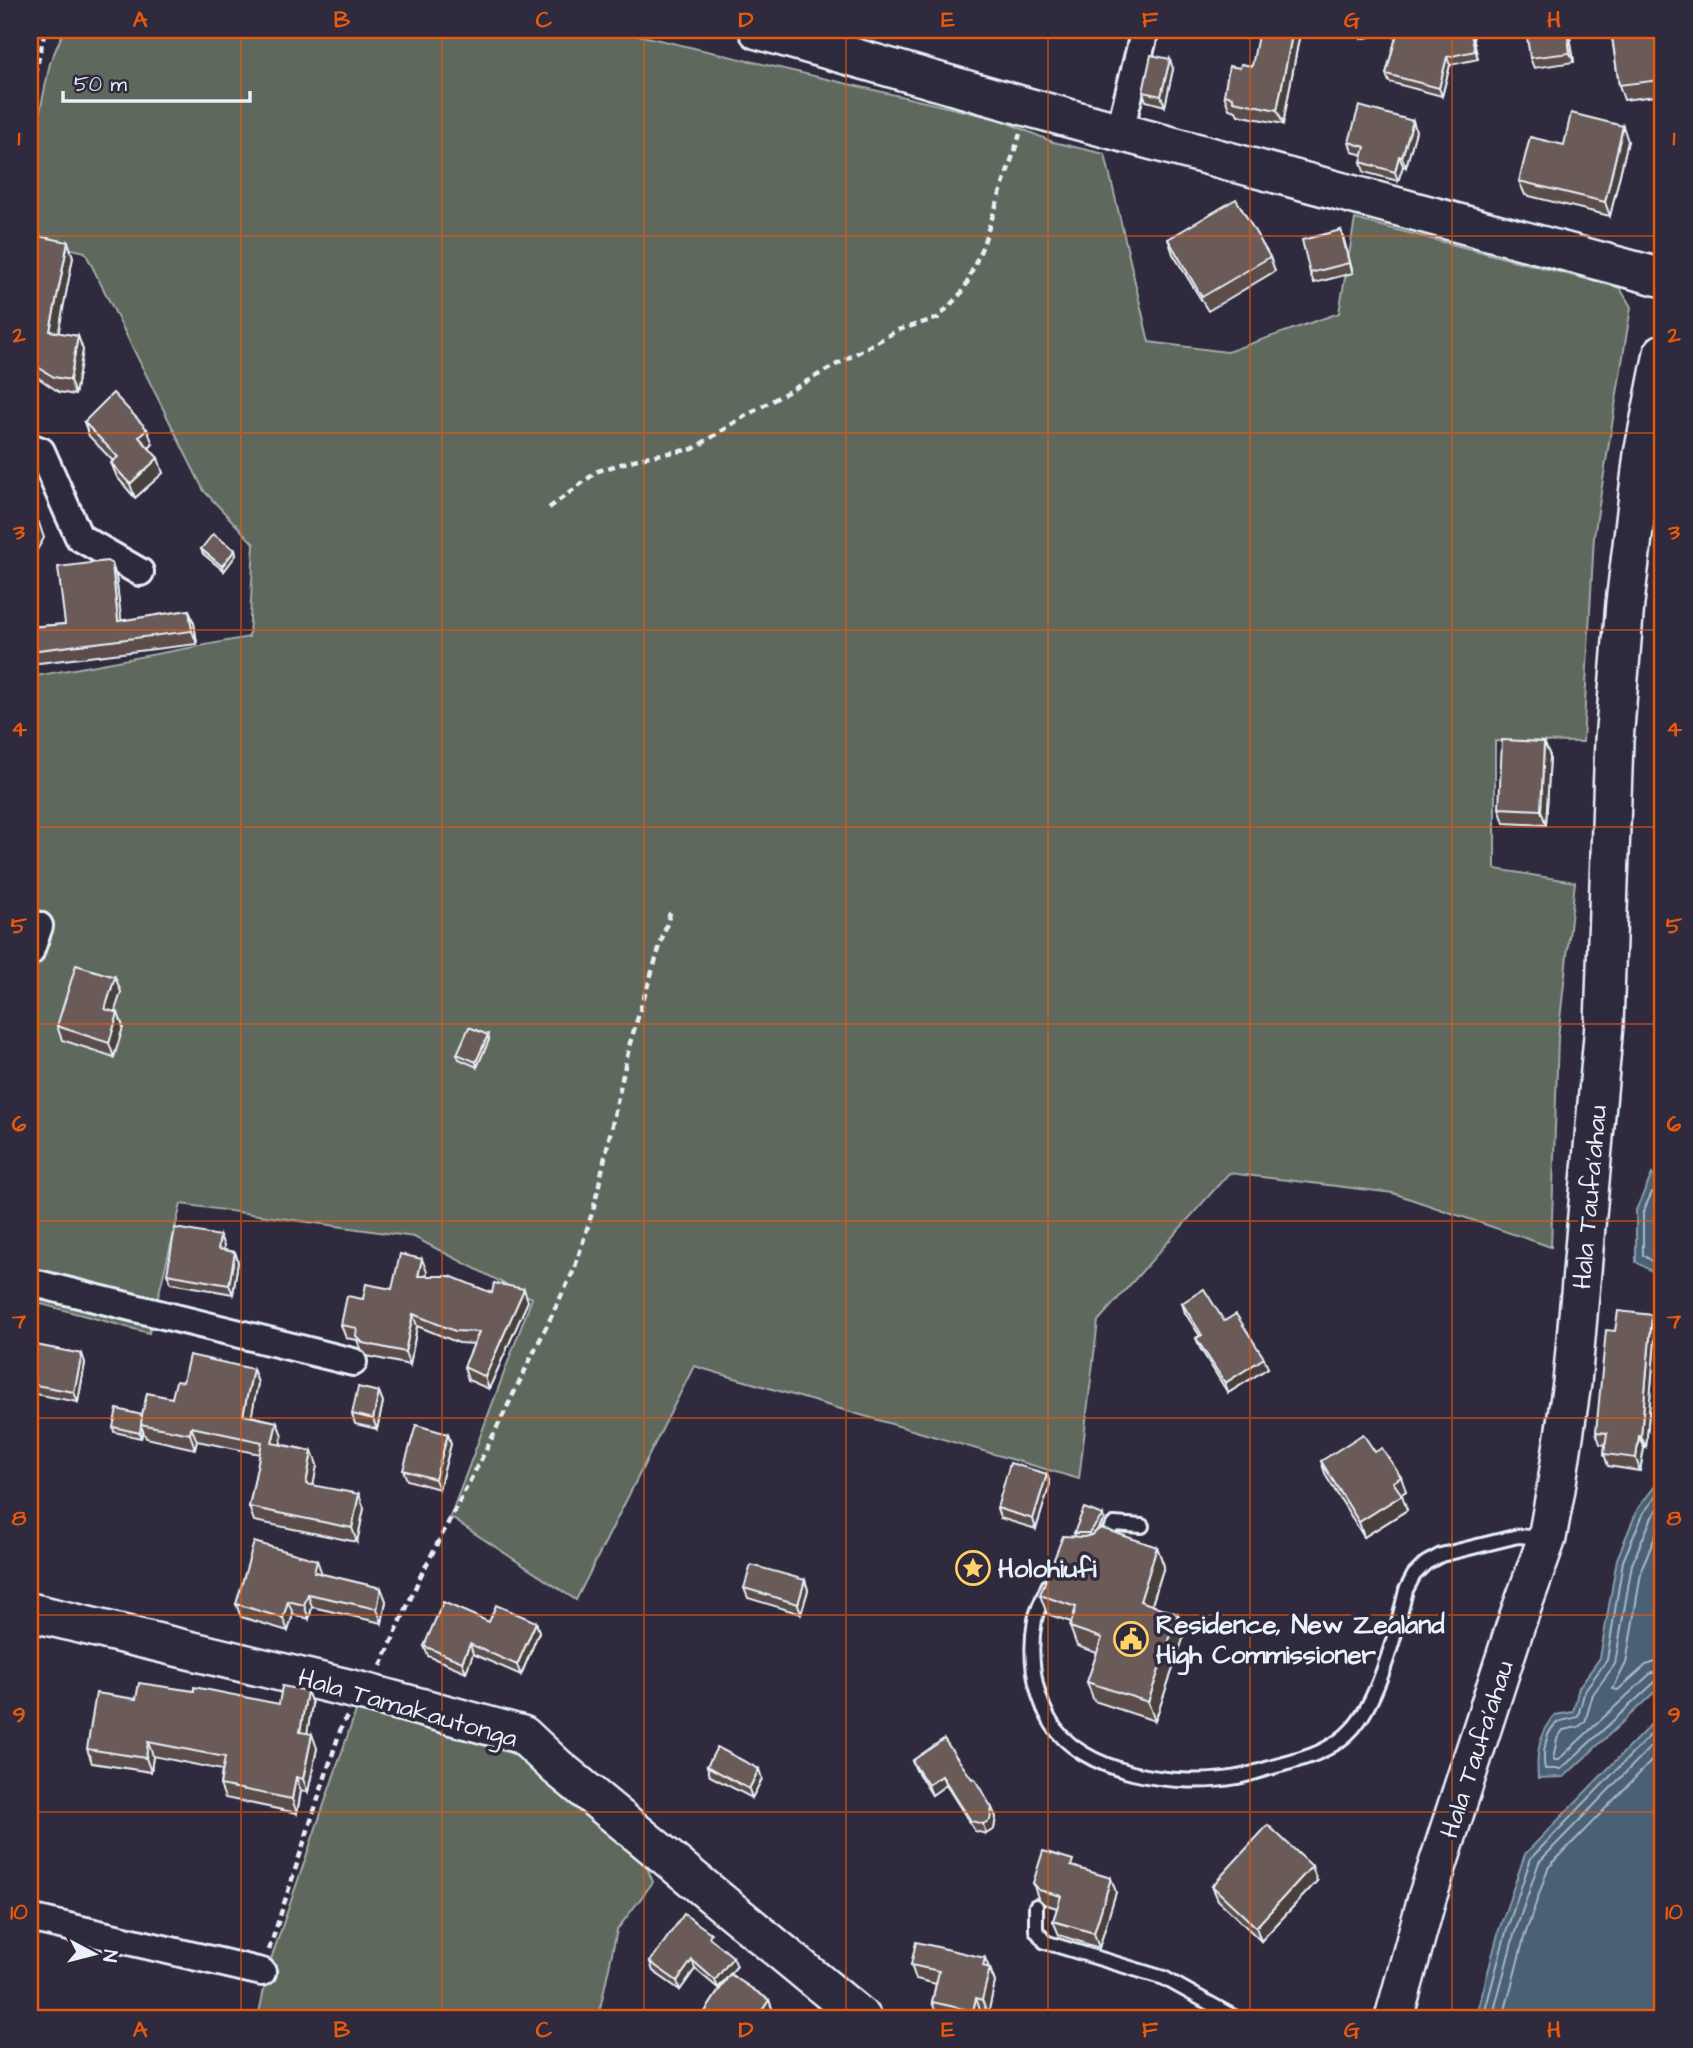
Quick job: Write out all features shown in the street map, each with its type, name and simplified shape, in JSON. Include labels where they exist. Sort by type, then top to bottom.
[{"type":"street","points":[[758,30],[1031,108],[1663,278]]},
{"type":"street","points":[[1120,130],[1145,30]]},
{"type":"street","name":"Hala Taufa'ahau","points":[[1394,2018],[1427,1898],[1516,1624],[1547,1538],[1572,1383],[1604,1025],[1614,741],[1625,603],[1643,454],[1663,353]]},
{"type":"street","points":[[30,447],[41,451],[79,537],[140,572]]},
{"type":"street","points":[[30,923],[39,926],[30,952]]},
{"type":"street","points":[[30,1282],[353,1362]]},
{"type":"street","name":"Hala Tamakautonga","points":[[31,1615],[368,1692],[523,1735],[556,1767],[862,2018]]},
{"type":"street","points":[[30,1918],[262,1972]]},
{"type":"lane","points":[[1088,1549],[1099,1545],[1114,1524],[1142,1526]]},
{"type":"lane","points":[[1054,1570],[1035,1619],[1032,1657],[1038,1695],[1049,1721],[1068,1742],[1099,1762],[1139,1776],[1185,1781],[1236,1778],[1327,1750],[1353,1728],[1374,1693],[1406,1590],[1414,1575],[1426,1563],[1441,1555],[1518,1536],[1547,1538]]},
{"type":"lane","points":[[1036,1906],[1036,1930],[1045,1942],[1164,1978],[1236,2018]]},
{"type":"path","points":[[30,98],[45,30]]},
{"type":"path","points":[[549,508],[598,471],[644,457],[693,449],[745,416],[898,330],[938,318],[964,290],[1031,108]]},
{"type":"path","points":[[262,1972],[343,1722],[368,1692],[420,1577],[574,1270],[594,1207],[631,1043],[671,909]]},
{"type":"green space","points":[[64,30],[617,30],[998,119],[1053,142],[1105,154],[1149,342],[1227,352],[1339,313],[1355,219],[1620,288],[1631,307],[1594,536],[1583,742],[1495,741],[1495,869],[1575,882],[1558,1038],[1551,1247],[1393,1193],[1229,1173],[1098,1321],[1079,1479],[694,1366],[576,1600],[450,1517],[532,1298],[414,1237],[181,1204],[149,1333],[30,1301],[30,976],[41,944],[30,909],[30,677],[249,637],[254,544],[204,491],[85,252],[30,239],[30,160],[50,63]]},
{"type":"green space","points":[[357,1708],[510,1753],[537,1767],[646,1865],[653,1882],[617,1930],[598,2018],[258,2018],[269,1965]]},
{"type":"water","points":[[1652,1174],[1663,1190],[1663,1277],[1636,1262],[1636,1210]]},
{"type":"water","points":[[1663,1476],[1663,1684],[1564,1777],[1538,1778],[1538,1752],[1542,1737],[1555,1715],[1573,1712],[1579,1687],[1600,1658],[1617,1559],[1638,1508]]},
{"type":"water","points":[[1663,1712],[1663,2018],[1476,2018],[1499,1930],[1525,1854]]},
{"type":"building","points":[[1259,30],[1293,30],[1277,110],[1233,101],[1233,97],[1224,95],[1229,66],[1252,66]]},
{"type":"building","points":[[1398,30],[1470,30],[1475,51],[1447,57],[1439,88],[1386,74]]},
{"type":"building","points":[[1526,30],[1567,30],[1570,53],[1530,58]]},
{"type":"building","points":[[1611,30],[1655,30],[1661,80],[1619,85]]},
{"type":"building","points":[[1151,55],[1170,59],[1161,96],[1143,92]]},
{"type":"building","points":[[1359,106],[1413,121],[1395,172],[1361,162],[1365,147],[1349,142]]},
{"type":"building","points":[[1571,113],[1623,126],[1605,202],[1519,181],[1530,137],[1564,145]]},
{"type":"building","points":[[1236,199],[1270,257],[1202,297],[1168,239]]},
{"type":"building","points":[[1341,230],[1349,263],[1310,273],[1302,240]]},
{"type":"building","points":[[33,235],[68,242],[50,331],[78,336],[70,380],[54,377],[31,363],[30,366],[30,249]]},
{"type":"building","points":[[113,393],[147,429],[139,437],[158,458],[130,484],[111,463],[118,457],[84,422]]},
{"type":"building","points":[[30,518],[39,523],[30,539]]},
{"type":"building","points":[[213,534],[235,550],[222,566],[201,549]]},
{"type":"building","points":[[107,561],[112,564],[118,621],[189,610],[192,631],[30,651],[30,627],[65,624],[58,567]]},
{"type":"building","points":[[1502,740],[1544,742],[1541,810],[1499,808]]},
{"type":"building","points":[[76,965],[115,977],[105,1009],[118,1013],[109,1043],[57,1026]]},
{"type":"building","points":[[469,1027],[488,1035],[476,1062],[457,1054]]},
{"type":"building","points":[[175,1228],[220,1236],[218,1249],[235,1252],[229,1285],[167,1274]]},
{"type":"building","points":[[400,1254],[422,1259],[418,1276],[450,1276],[492,1293],[494,1283],[524,1289],[485,1377],[464,1367],[479,1332],[455,1331],[413,1314],[405,1352],[363,1343],[356,1336],[357,1328],[341,1325],[347,1296],[363,1299],[366,1284],[392,1289]]},
{"type":"building","points":[[1204,1289],[1224,1321],[1236,1314],[1264,1358],[1225,1383],[1196,1338],[1202,1335],[1182,1303]]},
{"type":"building","points":[[1618,1311],[1652,1315],[1641,1436],[1636,1458],[1604,1454],[1607,1433],[1596,1432],[1606,1330],[1615,1331]]},
{"type":"building","points":[[30,1344],[82,1354],[74,1392],[30,1384]]},
{"type":"building","points":[[189,1355],[253,1369],[243,1415],[277,1422],[272,1443],[312,1451],[306,1484],[359,1494],[352,1528],[249,1507],[262,1442],[191,1427],[190,1434],[140,1424],[147,1393],[172,1398],[176,1381],[183,1382]]},
{"type":"building","points":[[358,1387],[379,1392],[373,1419],[352,1414]]},
{"type":"building","points":[[117,1409],[142,1415],[140,1433],[113,1427]]},
{"type":"building","points":[[416,1425],[448,1434],[435,1479],[403,1470]]},
{"type":"building","points":[[1363,1434],[1375,1452],[1382,1448],[1401,1477],[1393,1482],[1402,1495],[1359,1522],[1321,1461]]},
{"type":"building","points":[[1010,1463],[1047,1474],[1033,1519],[997,1508]]},
{"type":"building","points":[[1084,1508],[1103,1515],[1089,1533],[1074,1533]]},
{"type":"building","name":"Residence, New Zealand High Commissioner","points":[[1101,1528],[1157,1547],[1140,1601],[1178,1614],[1148,1702],[1087,1682],[1102,1638],[1070,1627],[1076,1607],[1040,1595],[1063,1536],[1084,1537]]},
{"type":"building","points":[[254,1542],[317,1560],[314,1572],[381,1588],[377,1609],[308,1594],[304,1605],[288,1601],[283,1618],[236,1604]]},
{"type":"building","points":[[751,1565],[805,1580],[798,1604],[744,1588]]},
{"type":"building","points":[[443,1602],[489,1622],[496,1605],[536,1622],[517,1665],[470,1644],[462,1662],[424,1646]]},
{"type":"building","points":[[139,1683],[194,1691],[194,1687],[279,1704],[282,1686],[307,1691],[300,1732],[312,1734],[303,1779],[296,1777],[292,1799],[220,1785],[225,1757],[148,1742],[146,1758],[87,1749],[96,1693],[136,1699]]},
{"type":"building","points":[[944,1739],[972,1779],[974,1778],[992,1808],[990,1820],[983,1824],[971,1821],[942,1776],[928,1785],[912,1761]]},
{"type":"building","points":[[717,1747],[759,1769],[749,1789],[707,1766]]},
{"type":"building","points":[[1268,1825],[1312,1866],[1256,1927],[1212,1886]]},
{"type":"building","points":[[1043,1851],[1073,1860],[1071,1866],[1111,1878],[1094,1933],[1053,1921],[1061,1896],[1039,1890],[1033,1883]]},
{"type":"building","points":[[684,1914],[711,1933],[709,1937],[733,1957],[715,1980],[692,1960],[677,1981],[650,1962]]},
{"type":"building","points":[[916,1942],[985,1958],[983,1966],[990,1968],[982,2000],[976,1998],[973,2011],[932,2002],[939,1971],[911,1965]]},
{"type":"building","points":[[730,1974],[769,2000],[757,2018],[701,2018]]},
{"type":"place","name":"Holohiufi","points":[[973,1568]]},
{"type":"place","name":"Residence, New Zealand High Commissioner","points":[[1131,1639]]}]
